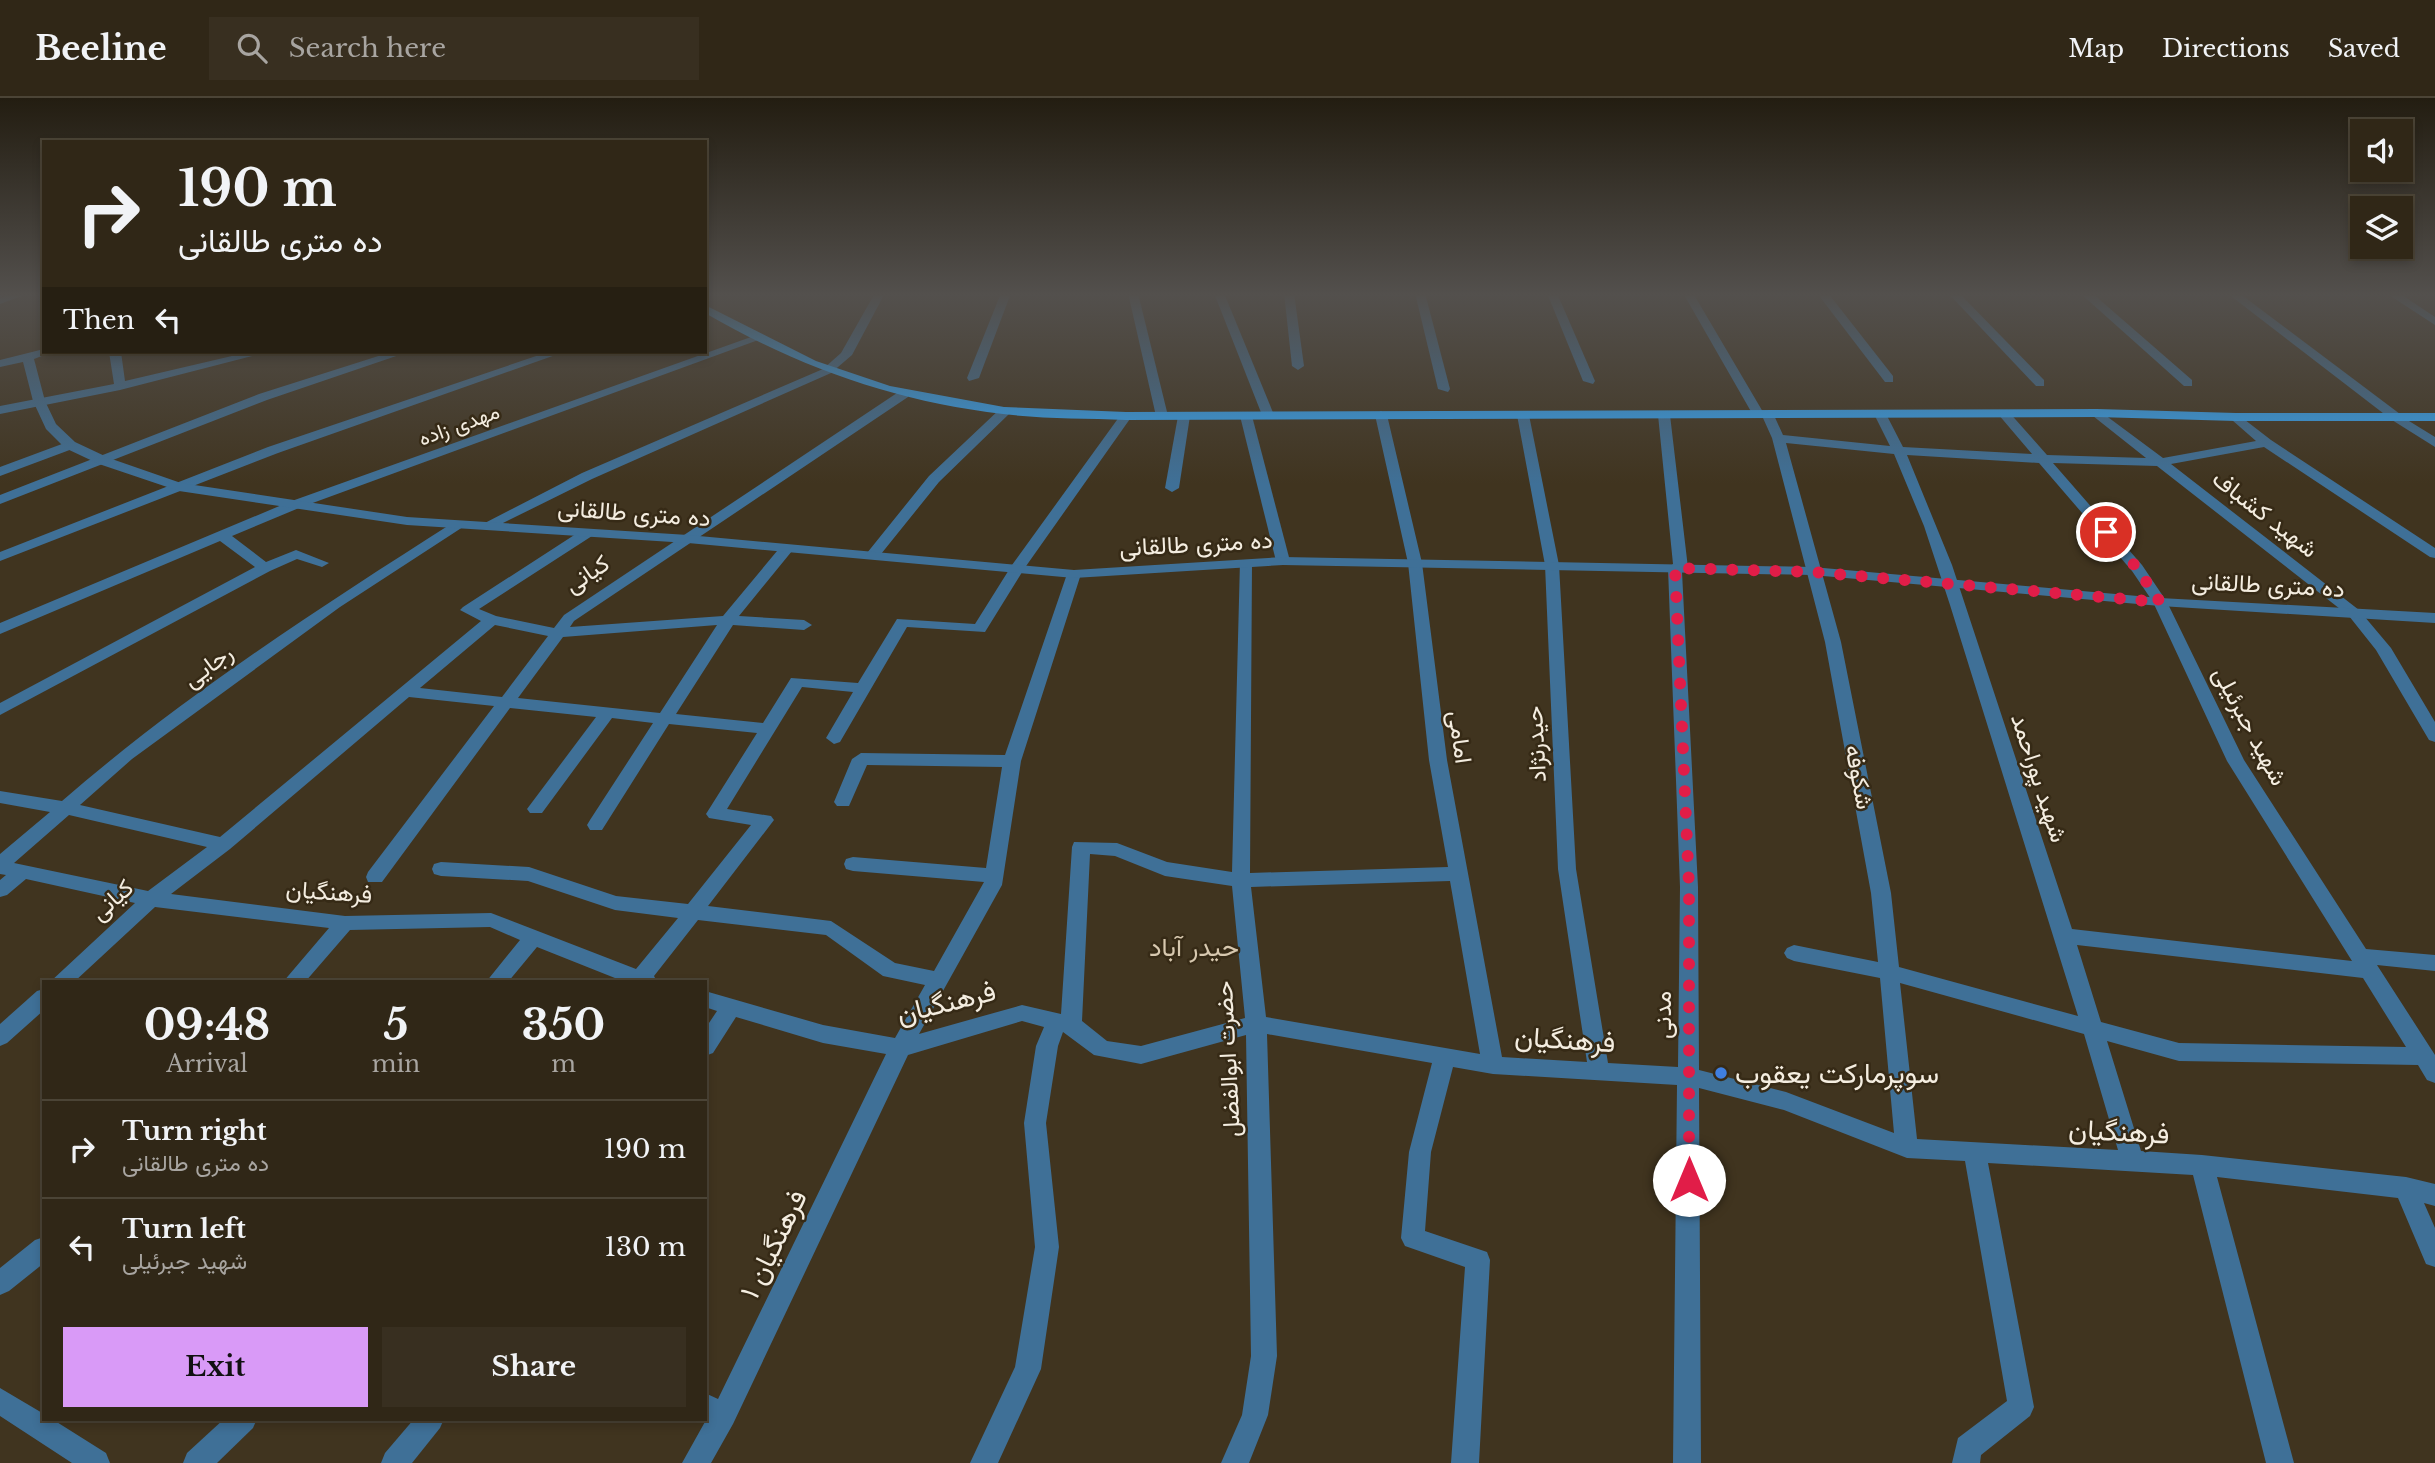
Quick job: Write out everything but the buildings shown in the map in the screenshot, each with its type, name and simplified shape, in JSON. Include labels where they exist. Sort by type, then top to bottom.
[{"type":"main road","points":[[795,357],[827,371],[904,394],[1005,411],[1126,416],[2097,413],[2236,417],[2435,417]]},
{"type":"street","points":[[0,363],[31,357]]},
{"type":"street","points":[[116,357],[120,386]]},
{"type":"street","points":[[206,357],[210,365]]},
{"type":"street","points":[[0,410],[120,386],[243,357]]},
{"type":"street","points":[[0,500],[262,397],[387,357]]},
{"type":"street","points":[[0,557],[273,450],[544,357]]},
{"type":"street","name":"مهدی زاده","points":[[0,629],[294,505],[706,357]]},
{"type":"street","points":[[486,526],[587,476],[827,371],[844,357]]},
{"type":"street","points":[[973,378],[981,357]]},
{"type":"street","points":[[1148,357],[1162,416]]},
{"type":"street","points":[[1245,357],[1268,415]]},
{"type":"street","points":[[1297,357],[1298,366]]},
{"type":"street","points":[[1436,357],[1444,389]]},
{"type":"street","points":[[1579,357],[1589,381]]},
{"type":"street","name":"شکوفه","points":[[1728,357],[1778,438],[1833,642],[1881,893],[1907,1148]]},
{"type":"street","points":[[1872,357],[1889,379]]},
{"type":"street","points":[[2015,357],[2040,383]]},
{"type":"street","points":[[2158,357],[2188,383]]},
{"type":"street","points":[[2316,357],[2435,443]]},
{"type":"street","name":"ده متری طالقانی","points":[[27,358],[39,401],[50,426],[70,445],[104,461],[179,487],[407,522],[688,539],[1074,574],[1283,561],[1812,572],[2160,602],[2435,618]]},
{"type":"street","name":"کیانی","points":[[375,877],[569,618],[904,394]]},
{"type":"street","points":[[872,556],[934,479],[1005,411]]},
{"type":"street","name":"شهید کشباف","points":[[2097,413],[2354,613],[2383,648],[2435,736]]},
{"type":"street","name":"شهید پوراحمد","points":[[1880,414],[1900,451],[1950,584],[2094,1027],[2133,1163]]},
{"type":"street","name":"شهید جبرئیلی","points":[[2004,414],[2137,568],[2160,602],[2236,761],[2364,964],[2431,1064]]},
{"type":"street","name":"امامی","points":[[1381,415],[1415,563],[1438,761],[1493,1065]]},
{"type":"street","name":"حیدرنژاد","points":[[1523,415],[1552,565],[1567,869],[1599,1071]]},
{"type":"street","name":"مدنی","points":[[1664,415],[1678,568],[1689,887],[1687,1463]]},
{"type":"street","points":[[834,738],[902,622],[979,629],[1017,568],[1126,416]]},
{"type":"street","points":[[1172,488],[1184,416]]},
{"type":"street","points":[[1246,416],[1283,561]]},
{"type":"street","points":[[2236,417],[2266,443],[2435,554]]},
{"type":"street","points":[[1778,438],[1900,451],[2161,462],[2266,443]]},
{"type":"street","points":[[0,472],[70,445]]},
{"type":"street","name":"رجایی","points":[[0,866],[126,755],[335,604],[459,525]]},
{"type":"street","points":[[587,533],[468,610],[492,620],[557,633],[728,620],[804,625]]},
{"type":"street","points":[[222,536],[265,568]]},
{"type":"street","points":[[596,825],[728,620],[787,548]]},
{"type":"street","points":[[0,710],[265,568],[296,554],[322,563]]},
{"type":"street","name":"حضرت ابوالفضل","points":[[1236,1463],[1255,1415],[1264,1356],[1256,1024],[1241,880],[1245,564]]},
{"type":"street","name":"فرهنگیان ۱","points":[[696,1463],[715,1410],[900,1048],[993,885],[1012,761],[1074,574]]},
{"type":"street","name":"کیانی","points":[[62,980],[151,899],[223,844],[492,620]]},
{"type":"street","points":[[642,980],[765,820],[715,814],[797,682],[862,688]]},
{"type":"street","points":[[406,691],[768,729]]},
{"type":"street","points":[[536,809],[608,712]]},
{"type":"street","points":[[843,802],[861,759],[1012,761]]},
{"type":"street","points":[[0,797],[65,808],[223,844]]},
{"type":"street","points":[[984,1463],[1028,1369],[1047,1247],[1035,1123],[1047,1046],[1064,1023],[1081,847],[1117,850],[1165,869],[1241,880],[1459,874]]},
{"type":"street","points":[[853,863],[995,876]]},
{"type":"street","name":"فرهنگیان","points":[[0,866],[151,899],[345,923],[491,920],[639,980]]},
{"type":"street","points":[[441,869],[529,874],[615,903],[831,928],[890,970],[938,980]]},
{"type":"street","points":[[0,890],[23,871]]},
{"type":"street","points":[[295,980],[345,923]]},
{"type":"street","points":[[2064,936],[2364,964],[2435,963]]},
{"type":"street","points":[[498,980],[534,937]]},
{"type":"street","points":[[1794,953],[1889,972],[2179,1052],[2431,1064]]},
{"type":"street","points":[[0,1037],[42,999]]},
{"type":"street","name":"فرهنگیان","points":[[707,1000],[823,1034],[900,1048],[1022,1013],[1064,1023],[1102,1049],[1141,1055],[1256,1024],[1493,1065],[1689,1077],[1787,1101],[1907,1148],[2202,1165],[2406,1188],[2435,1195]]},
{"type":"street","points":[[707,1044],[731,1007]]},
{"type":"street","points":[[1445,1056],[1420,1152],[1413,1238],[1478,1260],[1465,1463]]},
{"type":"street","points":[[1966,1463],[1968,1448],[2021,1407],[1975,1152]]},
{"type":"street","points":[[2202,1165],[2280,1463]]},
{"type":"street","points":[[2406,1188],[2435,1256]]},
{"type":"street","points":[[0,1283],[42,1250]]},
{"type":"street","points":[[0,1401],[44,1423],[96,1463]]},
{"type":"street","points":[[197,1463],[242,1421]]},
{"type":"street","points":[[395,1463],[429,1421]]},
{"type":"place","name":"سوپرمارکت یعقوب","points":[[1721,1073]]},
{"type":"district","name":"حیدر آباد","points":[[1194,947]]},
{"type":"route","points":[[1689,1180],[1689,887],[1675,568],[1812,572],[2160,602],[2137,568],[2106,532]]}]
